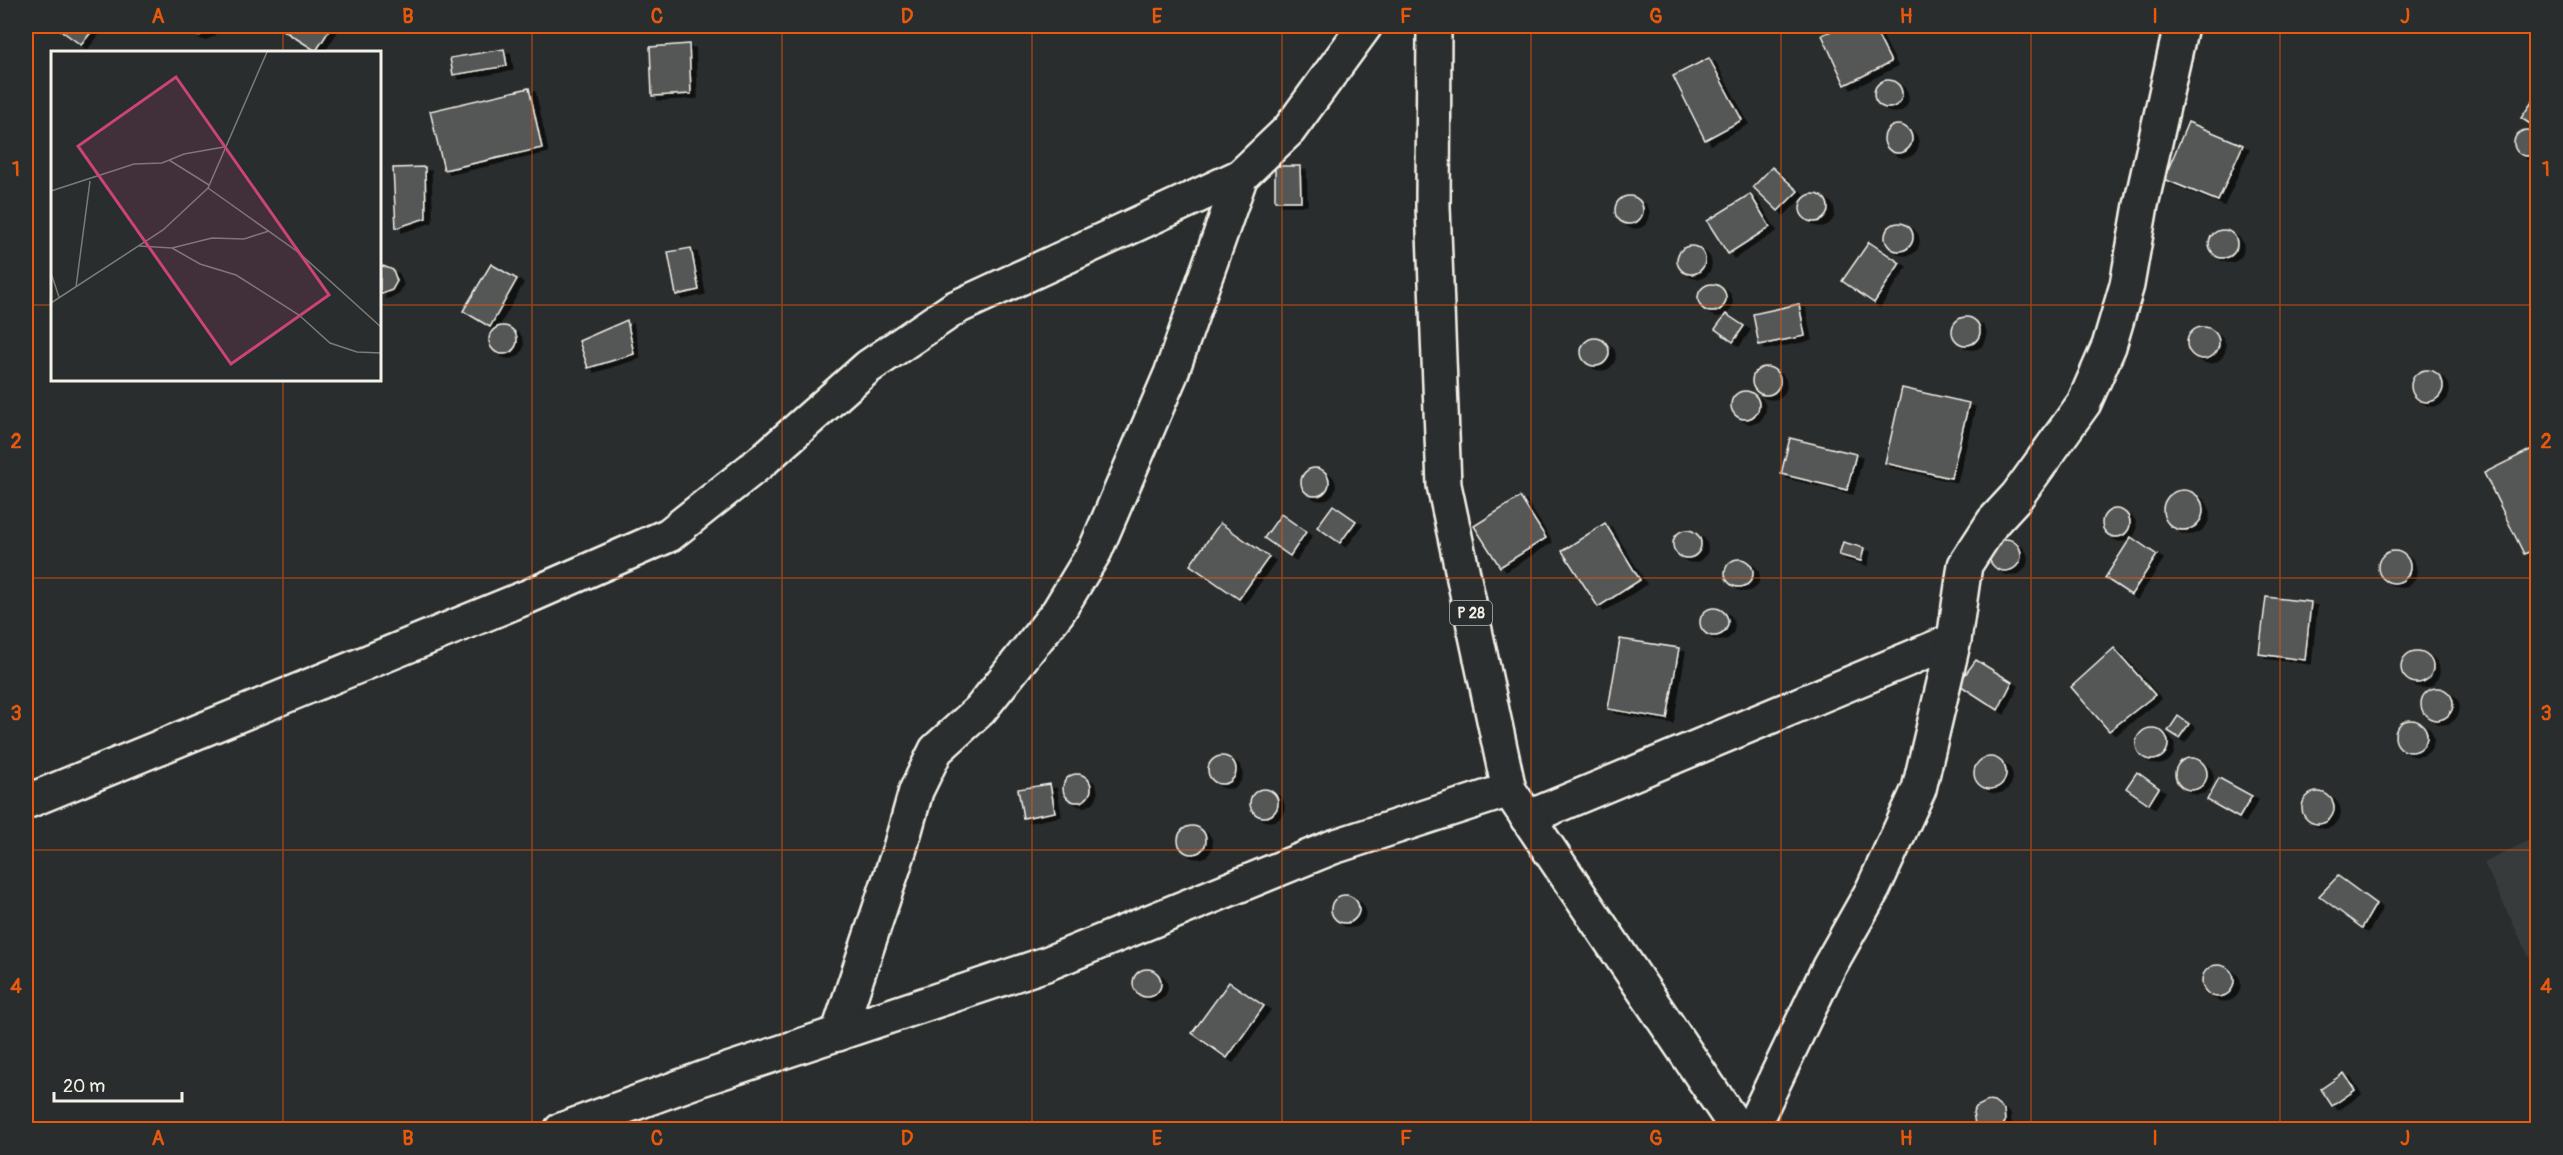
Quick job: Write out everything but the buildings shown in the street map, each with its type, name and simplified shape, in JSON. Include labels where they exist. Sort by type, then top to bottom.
[{"type":"street","points":[[26,802],[516,601],[669,535],[762,461],[868,368],[956,308],[1241,176],[1289,130],[1365,26]]},
{"type":"street","name":"P 28","points":[[1434,26],[1433,207],[1444,485],[1509,790],[1738,1130]]},
{"type":"street","points":[[1751,1130],[1829,967],[1873,889],[1919,789],[1954,640],[1965,565],[1993,522],[2017,496],[2084,403],[2109,346],[2127,285],[2141,205],[2181,26]]},
{"type":"street","points":[[838,1034],[900,848],[916,791],[936,750],[980,710],[1044,630],[1058,612],[1095,551],[1171,374],[1241,176]]},
{"type":"street","points":[[1527,818],[1954,640]]},
{"type":"street","points":[[561,1130],[1046,964],[1333,847],[1509,790]]},
{"type":"shaded area","points":[[2537,836],[2537,974],[2484,863]]}]
